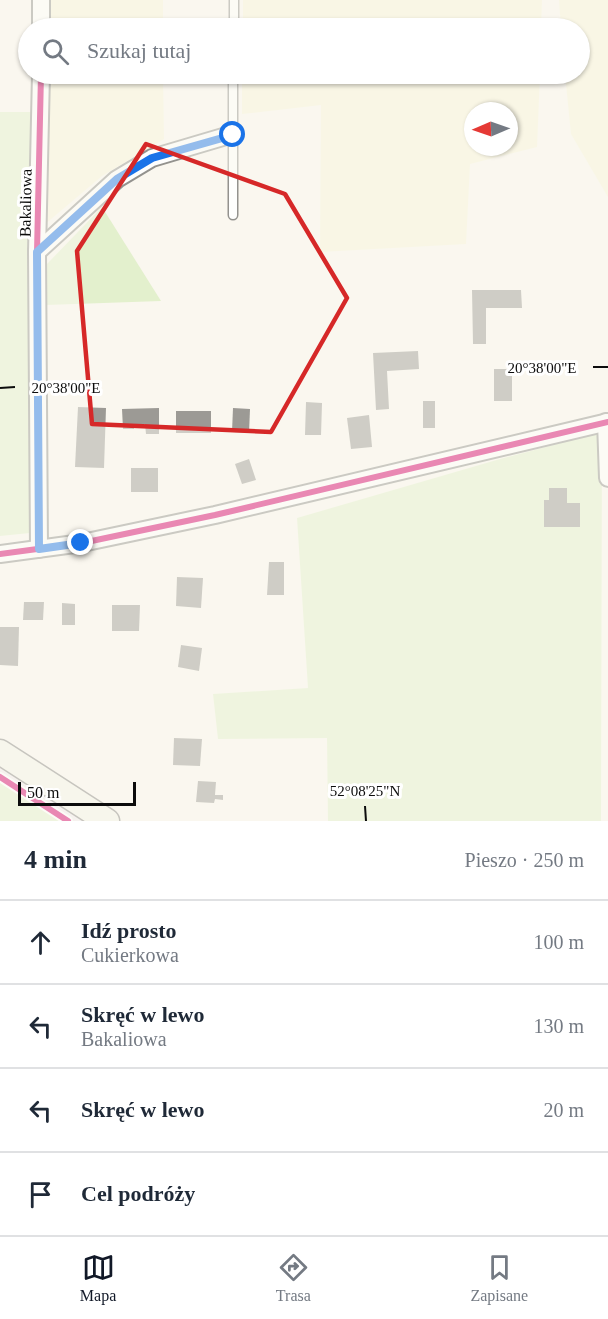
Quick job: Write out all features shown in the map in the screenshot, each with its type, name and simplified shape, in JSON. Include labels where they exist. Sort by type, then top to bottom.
[{"type":"street","points":[[41,0],[41,18]]},
{"type":"street","name":"Bakaliowa","points":[[39,549],[37,252],[41,84]]},
{"type":"street","points":[[37,252],[126,174],[152,158],[233,135]]},
{"type":"street","points":[[0,554],[81,543],[215,515],[607,422],[608,478]]},
{"type":"street","points":[[0,752],[107,821]]},
{"type":"lane","points":[[234,0],[234,18]]},
{"type":"lane","points":[[233,84],[233,214]]},
{"type":"highlighted area","points":[[146,144],[285,194],[347,298],[271,432],[92,424],[77,251]]},
{"type":"shaded area","points":[[50,0],[163,0],[163,18],[50,18]]},
{"type":"shaded area","points":[[243,0],[542,0],[541,18],[243,18]]},
{"type":"shaded area","points":[[559,0],[608,0],[608,197],[571,134],[566,84],[590,84],[590,18],[560,18]]},
{"type":"shaded area","points":[[49,84],[163,84],[164,139],[102,176],[44,225]]},
{"type":"shaded area","points":[[242,84],[540,84],[537,147],[518,152],[518,102],[464,102],[464,156],[502,156],[470,164],[466,244],[320,252],[321,105],[242,114]]},
{"type":"shaded area","points":[[0,764],[85,821],[0,821]]},
{"type":"green space","points":[[0,112],[34,112],[28,369],[30,533],[0,536]]},
{"type":"green space","points":[[102,207],[161,301],[46,305],[47,264]]},
{"type":"green space","points":[[602,432],[601,821],[328,821],[327,738],[218,739],[213,694],[308,688],[297,518]]},
{"type":"green space","points":[[0,778],[60,821],[0,821]]},
{"type":"building","points":[[472,290],[521,290],[522,308],[486,308],[486,344],[473,344]]},
{"type":"building","points":[[418,351],[419,369],[387,371],[389,409],[376,410],[373,353]]},
{"type":"building","points":[[494,369],[512,369],[512,401],[494,401]]},
{"type":"building","points":[[423,401],[435,401],[435,428],[423,428]]},
{"type":"building","points":[[306,402],[322,403],[321,435],[305,435]]},
{"type":"building","points":[[78,407],[106,408],[104,468],[75,467]]},
{"type":"building","points":[[159,408],[159,434],[146,434],[145,424],[134,424],[134,429],[123,429],[122,409]]},
{"type":"building","points":[[233,408],[250,409],[249,433],[232,432]]},
{"type":"building","points":[[176,411],[211,411],[211,433],[176,433]]},
{"type":"building","points":[[369,415],[372,447],[351,449],[347,418]]},
{"type":"building","points":[[249,459],[256,480],[242,484],[235,464]]},
{"type":"building","points":[[131,468],[158,468],[158,492],[131,492]]},
{"type":"building","points":[[549,488],[567,488],[567,503],[580,503],[580,527],[544,527],[544,500],[549,500]]},
{"type":"building","points":[[269,562],[284,562],[284,595],[267,595]]},
{"type":"building","points":[[177,577],[203,578],[201,608],[176,606]]},
{"type":"building","points":[[24,602],[44,602],[43,620],[23,620]]},
{"type":"building","points":[[62,603],[75,604],[75,625],[62,625]]},
{"type":"building","points":[[112,605],[140,605],[139,631],[112,631]]},
{"type":"building","points":[[0,627],[19,627],[18,666],[0,665]]},
{"type":"building","points":[[181,645],[202,648],[199,671],[178,667]]},
{"type":"building","points":[[174,738],[202,739],[200,766],[173,765]]},
{"type":"building","points":[[198,781],[216,782],[215,795],[223,795],[223,800],[215,799],[214,803],[196,802]]},
{"type":"cycle path","points":[[39,549],[37,252],[41,84]]},
{"type":"cycle path","points":[[0,554],[82,543],[215,515],[608,422]]},
{"type":"cycle path","points":[[0,777],[68,821]]},
{"type":"route","points":[[81,543],[39,549],[37,537],[37,252],[117,179],[152,158],[207,140],[233,135]]}]
